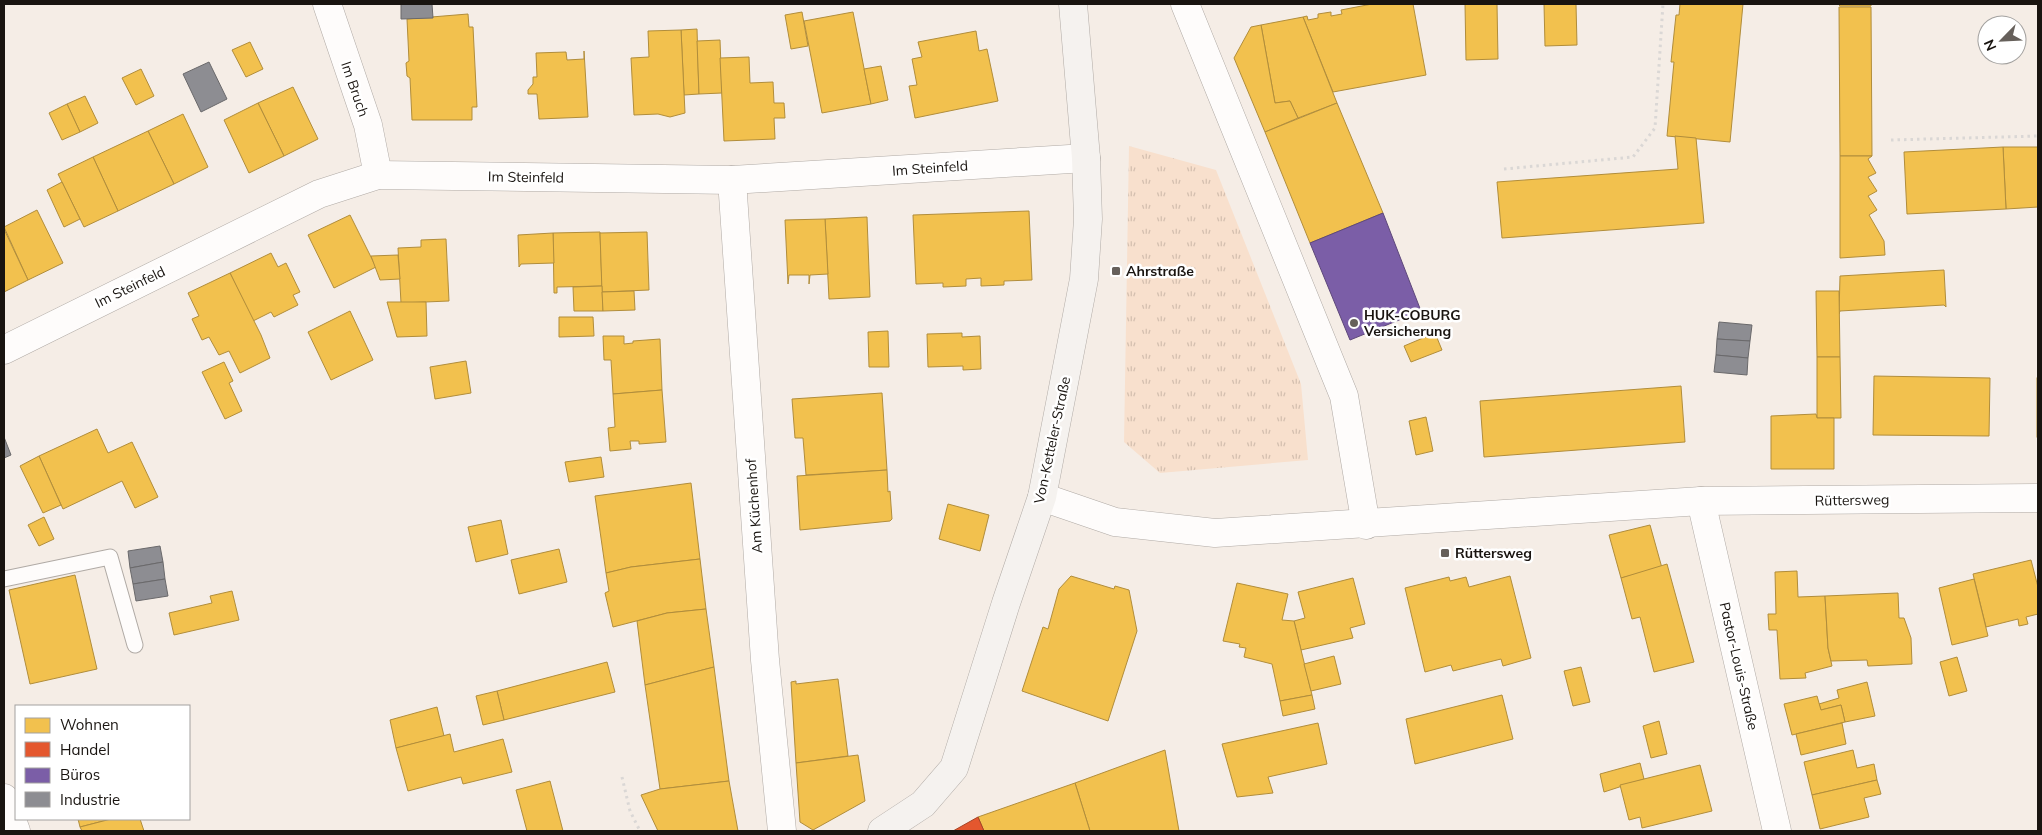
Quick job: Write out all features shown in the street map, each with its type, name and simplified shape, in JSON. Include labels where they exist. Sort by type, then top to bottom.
[{"type":"street","name":"Im Bruch","points":[[327,4],[368,125],[378,176]]},
{"type":"street","name":"Von-Ketteler-Straße","points":[[882,831],[923,804],[954,768],[1006,603],[1042,497],[1084,279],[1088,219],[1086,158],[1073,4]]},
{"type":"street","points":[[1185,4],[1344,396],[1366,525]]},
{"type":"street","name":"Im Steinfeld","points":[[4,350],[319,194],[378,176],[732,180],[1086,158]]},
{"type":"street","name":"Am Küchenhof","points":[[732,180],[765,660],[782,831]]},
{"type":"street","name":"Rüttersweg","points":[[1042,497],[1115,522],[1215,534],[1701,501],[2038,498]]},
{"type":"street","name":"Pastor-Louis-Straße","points":[[1701,501],[1777,831]]},
{"type":"street","points":[[4,798],[16,831]]},
{"type":"lane","points":[[4,579],[110,557],[135,645]]},
{"type":"path","points":[[1504,169],[1633,157],[1655,128],[1663,4]]},
{"type":"path","points":[[1891,140],[2038,136]]},
{"type":"path","points":[[622,777],[630,811],[640,831]]},
{"type":"green space","points":[[1129,146],[1216,170],[1301,384],[1308,460],[1160,473],[1124,442]]},
{"type":"building: Wohnen","points":[[1372,4],[1413,4],[1426,75],[1333,92],[1303,17],[1307,16],[1308,20],[1318,18],[1318,14],[1331,12],[1331,16],[1342,14],[1341,10]]},
{"type":"building: Wohnen","points":[[1465,4],[1497,4],[1498,59],[1466,60]]},
{"type":"building: Wohnen","points":[[1544,4],[1576,4],[1577,45],[1545,46]]},
{"type":"building: Wohnen","points":[[1680,4],[1743,4],[1730,142],[1667,136],[1674,62],[1671,62],[1676,15],[1679,15]]},
{"type":"building: Wohnen","points":[[1838,4],[1871,4],[1871,6],[1840,6]]},
{"type":"building: Wohnen","points":[[1839,7],[1871,7],[1872,156],[1840,156]]},
{"type":"building: Wohnen","points":[[802,12],[808,46],[791,49],[785,15]]},
{"type":"building: Wohnen","points":[[853,12],[871,104],[822,113],[804,21]]},
{"type":"building: Wohnen","points":[[468,14],[469,27],[473,27],[477,107],[472,107],[472,120],[412,120],[410,78],[407,76],[406,63],[409,61],[407,19]]},
{"type":"building: Wohnen","points":[[1303,17],[1337,103],[1298,118],[1290,101],[1275,103],[1261,25]]},
{"type":"building: Wohnen","points":[[1261,25],[1275,103],[1290,101],[1298,118],[1265,132],[1234,58],[1251,27]]},
{"type":"building: Wohnen","points":[[697,29],[699,94],[684,95],[681,30]]},
{"type":"building: Wohnen","points":[[681,30],[685,113],[670,117],[658,114],[634,115],[631,58],[649,57],[648,31]]},
{"type":"building: Wohnen","points":[[976,31],[979,51],[987,49],[998,101],[915,118],[909,86],[917,85],[912,59],[922,57],[918,42]]},
{"type":"building: Wohnen","points":[[720,40],[722,93],[699,94],[697,41]]},
{"type":"building: Wohnen","points":[[250,42],[263,69],[246,77],[232,50]]},
{"type":"building: Wohnen","points":[[584,51],[588,117],[539,119],[537,94],[528,94],[528,90],[533,84],[533,77],[537,77],[536,53],[566,52],[567,60],[584,59]]},
{"type":"building: Wohnen","points":[[749,57],[750,83],[773,82],[774,103],[784,103],[785,118],[774,118],[775,139],[724,141],[720,58]]},
{"type":"building: Wohnen","points":[[881,66],[888,100],[871,104],[864,69]]},
{"type":"building: Wohnen","points":[[141,69],[154,96],[136,105],[122,78]]},
{"type":"building: Wohnen","points":[[293,87],[318,139],[284,156],[258,103]]},
{"type":"building: Wohnen","points":[[85,96],[98,123],[80,132],[67,104]]},
{"type":"building: Wohnen","points":[[258,103],[284,156],[249,173],[224,120]]},
{"type":"building: Wohnen","points":[[1337,103],[1383,213],[1310,243],[1265,132]]},
{"type":"building: Wohnen","points":[[67,104],[80,132],[62,140],[49,113]]},
{"type":"building: Wohnen","points":[[183,114],[208,167],[174,184],[148,131]]},
{"type":"building: Wohnen","points":[[148,131],[174,184],[118,211],[93,157]]},
{"type":"building: Wohnen","points":[[1675,136],[1696,138],[1704,223],[1502,238],[1497,182],[1678,169]]},
{"type":"building: Wohnen","points":[[2003,147],[2038,147],[2038,207],[2006,209]]},
{"type":"building: Wohnen","points":[[2003,147],[2006,209],[1907,214],[1904,152]]},
{"type":"building: Wohnen","points":[[1840,156],[1872,156],[1868,159],[1876,173],[1868,177],[1877,191],[1868,196],[1877,210],[1869,215],[1884,241],[1885,255],[1840,258]]},
{"type":"building: Wohnen","points":[[93,157],[118,211],[84,227],[58,174]]},
{"type":"building: Wohnen","points":[[62,182],[80,219],[64,227],[47,190]]},
{"type":"building: Wohnen","points":[[37,210],[63,263],[28,280],[4,227]]},
{"type":"building: Wohnen","points":[[1029,211],[1032,280],[1004,281],[1004,285],[981,286],[981,278],[966,279],[966,286],[943,287],[943,283],[916,284],[913,215]]},
{"type":"building: Wohnen","points":[[350,215],[376,267],[334,288],[308,235]]},
{"type":"building: Wohnen","points":[[867,217],[870,297],[829,299],[825,219]]},
{"type":"building: Wohnen","points":[[825,219],[828,274],[810,275],[809,284],[809,275],[789,275],[788,284],[785,220]]},
{"type":"building: Wohnen","points":[[4,229],[28,280],[4,292]]},
{"type":"building: Wohnen","points":[[600,232],[602,286],[557,287],[557,293],[554,293],[553,233]]},
{"type":"building: Wohnen","points":[[647,232],[649,290],[602,292],[600,233]]},
{"type":"building: Wohnen","points":[[553,233],[554,263],[521,264],[519,267],[518,235]]},
{"type":"building: Wohnen","points":[[446,239],[449,301],[401,303],[398,248],[421,247],[421,240]]},
{"type":"building: Wohnen","points":[[271,253],[278,267],[286,263],[300,292],[293,295],[298,305],[274,317],[271,312],[253,321],[230,273]]},
{"type":"building: Wohnen","points":[[398,255],[400,279],[380,280],[371,256]]},
{"type":"building: Wohnen","points":[[1944,270],[1946,307],[1944,305],[1840,311],[1839,314],[1840,276]]},
{"type":"building: Wohnen","points":[[230,273],[261,335],[270,358],[240,373],[229,351],[219,355],[209,337],[202,340],[192,319],[199,316],[188,293]]},
{"type":"building: Wohnen","points":[[602,286],[603,311],[574,311],[573,287]]},
{"type":"building: Wohnen","points":[[634,291],[635,310],[603,311],[602,292]]},
{"type":"building: Wohnen","points":[[1816,291],[1839,291],[1840,357],[1817,357]]},
{"type":"building: Wohnen","points":[[387,302],[426,302],[427,336],[397,337]]},
{"type":"building: Wohnen","points":[[350,311],[373,360],[331,380],[308,332]]},
{"type":"building: Wohnen","points":[[559,317],[593,317],[594,336],[559,337]]},
{"type":"building: Wohnen","points":[[888,331],[889,367],[869,367],[868,332]]},
{"type":"building: Wohnen","points":[[962,333],[962,337],[980,336],[981,369],[963,370],[963,366],[928,367],[927,334]]},
{"type":"building: Wohnen","points":[[1435,333],[1442,350],[1411,362],[1404,346]]},
{"type":"building: Wohnen","points":[[603,336],[624,336],[624,344],[633,343],[633,341],[660,339],[662,390],[613,394],[611,360],[604,360]]},
{"type":"building: Wohnen","points":[[1817,357],[1840,357],[1841,418],[1817,418]]},
{"type":"building: Wohnen","points":[[466,361],[471,393],[435,399],[430,367]]},
{"type":"building: Wohnen","points":[[224,362],[233,381],[229,383],[242,411],[225,419],[202,372]]},
{"type":"building: Wohnen","points":[[1874,376],[1990,378],[1989,436],[1873,435]]},
{"type":"building: Wohnen","points":[[2038,378],[2038,437],[2037,437]]},
{"type":"building: Wohnen","points":[[1681,386],[1685,442],[1484,457],[1480,401]]},
{"type":"building: Wohnen","points":[[662,390],[666,442],[639,444],[639,441],[630,441],[631,449],[610,451],[608,428],[615,427],[613,394]]},
{"type":"building: Wohnen","points":[[882,393],[887,470],[806,475],[803,438],[795,438],[792,399]]},
{"type":"building: Wohnen","points":[[1816,414],[1817,418],[1834,418],[1834,469],[1771,469],[1771,416]]},
{"type":"building: Wohnen","points":[[1426,417],[1433,451],[1416,455],[1409,421]]},
{"type":"building: Wohnen","points":[[97,429],[108,453],[132,442],[158,497],[135,508],[122,481],[63,509],[39,456]]},
{"type":"building: Wohnen","points":[[39,456],[61,505],[43,513],[20,466]]},
{"type":"building: Wohnen","points":[[601,457],[604,477],[569,482],[565,462]]},
{"type":"building: Wohnen","points":[[887,470],[892,519],[890,521],[800,530],[797,476]]},
{"type":"building: Wohnen","points":[[691,483],[700,559],[631,567],[606,573],[595,496]]},
{"type":"building: Wohnen","points":[[948,504],[989,515],[980,551],[939,539]]},
{"type":"building: Wohnen","points":[[44,517],[54,539],[39,546],[28,525]]},
{"type":"building: Wohnen","points":[[501,520],[508,554],[476,562],[468,527]]},
{"type":"building: Wohnen","points":[[1650,525],[1662,568],[1621,578],[1609,535]]},
{"type":"building: Wohnen","points":[[559,549],[567,582],[519,594],[511,560]]},
{"type":"building: Wohnen","points":[[700,559],[706,609],[667,613],[613,627],[605,593],[609,591],[606,573],[631,567]]},
{"type":"building: Wohnen","points":[[2031,560],[2038,587],[2038,614],[2026,617],[2028,624],[2019,626],[2018,619],[1986,627],[1973,574]]},
{"type":"building: Wohnen","points":[[1667,564],[1694,662],[1654,672],[1640,617],[1632,619],[1621,578]]},
{"type":"building: Wohnen","points":[[1797,571],[1798,597],[1825,596],[1828,648],[1832,666],[1805,673],[1806,678],[1780,679],[1777,630],[1769,630],[1768,614],[1776,614],[1775,572]]},
{"type":"building: Wohnen","points":[[75,575],[97,669],[30,684],[9,590]]},
{"type":"building: Wohnen","points":[[1071,576],[1114,589],[1115,586],[1129,590],[1137,631],[1108,721],[1022,691],[1043,627],[1048,629],[1059,589]]},
{"type":"building: Wohnen","points":[[1510,576],[1531,658],[1503,666],[1501,659],[1453,671],[1451,665],[1425,672],[1405,588],[1449,577],[1450,581],[1466,577],[1469,587]]},
{"type":"building: Wohnen","points":[[1353,578],[1365,624],[1350,628],[1353,638],[1301,650],[1294,621],[1305,618],[1298,592]]},
{"type":"building: Wohnen","points":[[1974,579],[1988,636],[1952,645],[1939,588]]},
{"type":"building: Wohnen","points":[[1237,583],[1288,594],[1282,620],[1294,621],[1312,695],[1280,701],[1272,664],[1244,657],[1246,648],[1239,647],[1240,644],[1223,641]]},
{"type":"building: Wohnen","points":[[232,591],[239,620],[174,635],[169,613],[212,603],[210,596]]},
{"type":"building: Wohnen","points":[[1898,593],[1899,618],[1904,618],[1911,638],[1912,664],[1868,666],[1867,660],[1831,661],[1828,648],[1825,596]]},
{"type":"building: Wohnen","points":[[706,609],[714,667],[645,685],[637,621],[667,613]]},
{"type":"building: Wohnen","points":[[1334,656],[1341,684],[1311,691],[1304,664]]},
{"type":"building: Wohnen","points":[[1957,657],[1967,691],[1949,696],[1940,662]]},
{"type":"building: Wohnen","points":[[607,662],[615,692],[504,720],[497,691]]},
{"type":"building: Wohnen","points":[[714,667],[729,781],[660,789],[645,685]]},
{"type":"building: Wohnen","points":[[1581,667],[1590,702],[1573,706],[1564,671]]},
{"type":"building: Wohnen","points":[[838,679],[848,756],[796,763],[791,682],[796,681],[796,684]]},
{"type":"building: Wohnen","points":[[1867,682],[1875,716],[1845,722],[1841,705],[1821,710],[1819,704],[1839,698],[1837,690]]},
{"type":"building: Wohnen","points":[[497,691],[504,720],[483,725],[476,696]]},
{"type":"building: Wohnen","points":[[1312,695],[1315,709],[1283,716],[1280,701]]},
{"type":"building: Wohnen","points":[[1502,695],[1513,739],[1415,764],[1406,719]]},
{"type":"building: Wohnen","points":[[1817,696],[1821,710],[1841,705],[1845,722],[1792,735],[1784,704]]},
{"type":"building: Wohnen","points":[[437,707],[444,736],[396,748],[390,720]]},
{"type":"building: Wohnen","points":[[1659,721],[1667,754],[1651,758],[1643,726]]},
{"type":"building: Wohnen","points":[[1318,723],[1327,764],[1268,777],[1273,793],[1237,797],[1222,744]]},
{"type":"building: Wohnen","points":[[1842,723],[1846,744],[1801,755],[1796,734]]},
{"type":"building: Wohnen","points":[[450,734],[454,752],[503,739],[512,772],[463,784],[461,777],[408,791],[396,748]]},
{"type":"building: Wohnen","points":[[1165,750],[1179,831],[1090,831],[1075,783]]},
{"type":"building: Wohnen","points":[[1853,750],[1857,768],[1874,764],[1877,780],[1812,795],[1804,762]]},
{"type":"building: Wohnen","points":[[858,755],[865,801],[813,830],[800,822],[796,763]]},
{"type":"building: Wohnen","points":[[1640,763],[1644,779],[1604,792],[1600,774]]},
{"type":"building: Wohnen","points":[[1700,765],[1712,811],[1642,828],[1640,817],[1629,820],[1620,785]]},
{"type":"building: Wohnen","points":[[1877,780],[1881,794],[1864,798],[1869,817],[1820,829],[1812,795]]},
{"type":"building: Wohnen","points":[[550,781],[563,831],[527,831],[516,790]]},
{"type":"building: Wohnen","points":[[729,781],[738,831],[658,831],[641,795],[660,789]]},
{"type":"building: Wohnen","points":[[1075,783],[1090,831],[984,831],[978,817]]},
{"type":"building: Wohnen","points":[[78,820],[107,820],[80,827]]},
{"type":"building: Wohnen","points":[[107,820],[140,820],[144,831],[82,831],[80,827]]},
{"type":"building: Handel","points":[[978,817],[984,831],[953,831]]},
{"type":"building: Büros","points":[[1383,213],[1421,311],[1350,340],[1310,243]]},
{"type":"building: Industrie","points":[[401,4],[432,4],[433,18],[401,19]]},
{"type":"building: Industrie","points":[[209,62],[227,99],[201,112],[183,74]]},
{"type":"building: Industrie","points":[[1719,322],[1752,325],[1750,341],[1717,339]]},
{"type":"building: Industrie","points":[[1717,339],[1750,341],[1748,358],[1716,355]]},
{"type":"building: Industrie","points":[[1716,355],[1748,358],[1747,375],[1714,372]]},
{"type":"building: Industrie","points":[[4,437],[11,455],[4,458]]},
{"type":"building: Industrie","points":[[160,546],[163,562],[130,568],[128,551]]},
{"type":"building: Industrie","points":[[163,562],[165,579],[133,584],[130,568]]},
{"type":"building: Industrie","points":[[165,579],[168,596],[136,601],[133,584]]},
{"type":"place","name":"Ahrstraße","points":[[1116,271]]},
{"type":"place","name":"HUK-COBURG Versicherung","points":[[1354,323]]},
{"type":"place","name":"Rüttersweg","points":[[1445,553]]}]
